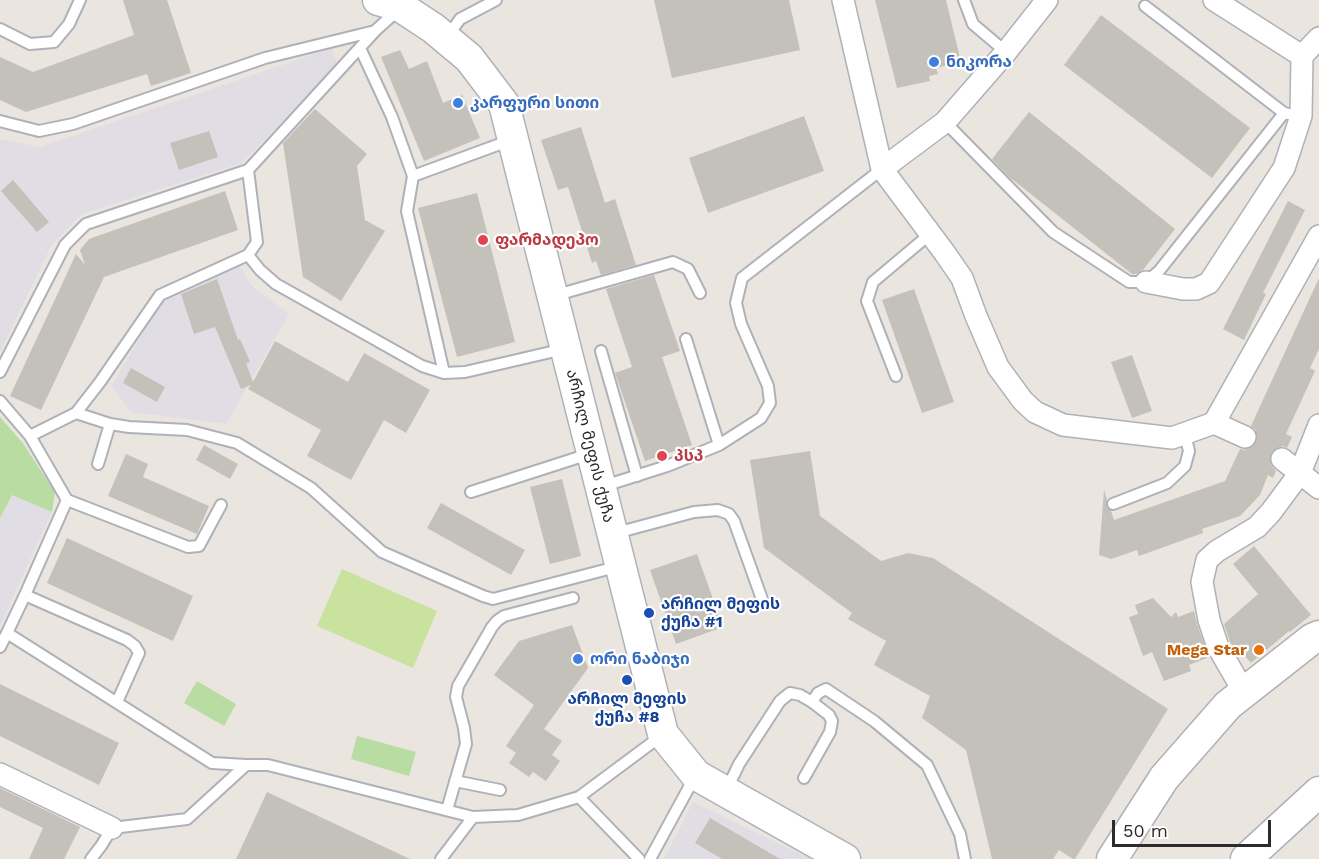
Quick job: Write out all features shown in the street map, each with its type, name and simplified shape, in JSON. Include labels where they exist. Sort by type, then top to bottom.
[{"type":"street","points":[[843,0],[882,169],[962,278],[998,367],[1023,401],[1035,412],[1063,425],[1172,438],[1214,423],[1319,236]]},
{"type":"street","points":[[882,169],[945,122],[1006,52],[1047,0]]},
{"type":"street","points":[[1214,0],[1302,56]]},
{"type":"street","name":"არჩილ მეფის ქუჩა","points":[[390,4],[433,28],[469,58],[504,104],[663,734],[696,775],[845,859]]},
{"type":"street","points":[[1146,282],[1183,289],[1196,289],[1209,283],[1284,168],[1302,56],[1319,38]]},
{"type":"street","points":[[1214,423],[1245,438]]},
{"type":"street","points":[[1244,692],[1218,647],[1209,620],[1202,582],[1207,560],[1263,521],[1300,473],[1319,425]]},
{"type":"street","points":[[1282,459],[1319,489]]},
{"type":"street","points":[[1112,859],[1164,778],[1228,705],[1312,639],[1319,636]]},
{"type":"street","points":[[0,774],[111,828]]},
{"type":"street","points":[[1246,859],[1319,792]]},
{"type":"lane","points":[[0,29],[30,44],[54,42],[69,24],[80,0]]},
{"type":"lane","points":[[446,39],[460,19],[496,0]]},
{"type":"lane","points":[[964,0],[974,24],[1006,52]]},
{"type":"lane","points":[[0,372],[64,245],[86,224],[248,170],[376,30],[390,4]]},
{"type":"lane","points":[[945,122],[1053,232],[1129,282],[1146,282],[1159,271],[1292,114],[1145,6]]},
{"type":"lane","points":[[0,121],[39,131],[74,124],[265,58],[376,30]]},
{"type":"lane","points":[[360,48],[392,117],[413,176],[407,211],[444,373]]},
{"type":"lane","points":[[413,176],[513,140]]},
{"type":"lane","points":[[601,487],[667,466],[719,445],[761,418],[770,403],[768,386],[741,324],[736,303],[742,278],[882,169]]},
{"type":"lane","points":[[30,436],[76,413],[160,296],[248,255],[257,242],[248,170]]},
{"type":"lane","points":[[896,376],[867,301],[873,282],[930,234]]},
{"type":"lane","points":[[248,255],[276,284],[422,366],[444,373],[465,372],[565,349]]},
{"type":"lane","points":[[553,296],[673,262],[688,269],[700,292]]},
{"type":"lane","points":[[686,339],[719,445]]},
{"type":"lane","points":[[601,351],[637,476]]},
{"type":"lane","points":[[0,401],[30,436],[67,500],[188,547],[199,546],[221,505]]},
{"type":"lane","points":[[76,413],[110,424],[187,430],[237,443],[311,488],[382,552],[493,599],[620,566]]},
{"type":"lane","points":[[98,464],[110,424]]},
{"type":"lane","points":[[1113,504],[1167,483],[1185,466],[1189,451],[1185,434]]},
{"type":"lane","points":[[471,492],[592,453]]},
{"type":"lane","points":[[0,647],[26,595],[67,500]]},
{"type":"lane","points":[[612,534],[694,512],[718,510],[729,514],[734,520],[763,602]]},
{"type":"lane","points":[[26,595],[127,640],[135,646],[139,653],[117,702]]},
{"type":"lane","points":[[447,810],[466,744],[456,697],[458,686],[492,627],[504,616],[573,598]]},
{"type":"lane","points":[[7,633],[212,763],[268,765],[473,816],[518,815],[579,796],[663,734]]},
{"type":"lane","points":[[812,702],[818,693],[826,689],[874,721],[927,765],[960,834],[965,859]]},
{"type":"lane","points":[[726,792],[739,764],[784,697],[790,693],[800,695],[830,716],[832,727],[804,778]]},
{"type":"lane","points":[[91,859],[111,828],[187,819],[246,765]]},
{"type":"lane","points":[[650,859],[696,775]]},
{"type":"lane","points":[[455,781],[500,790]]},
{"type":"lane","points":[[579,796],[639,859]]},
{"type":"lane","points":[[441,858],[473,816]]},
{"type":"shaded area","points":[[332,48],[337,64],[242,163],[82,214],[51,246],[0,352],[0,139],[40,147]]},
{"type":"shaded area","points":[[239,265],[251,285],[289,314],[226,424],[131,412],[111,386],[165,296]]},
{"type":"shaded area","points":[[12,495],[52,512],[0,626],[0,518]]},
{"type":"shaded area","points":[[693,802],[811,859],[664,859]]},
{"type":"green space","points":[[0,417],[22,442],[55,492],[52,512],[12,495],[0,518]]},
{"type":"green space","points":[[342,569],[437,611],[413,668],[317,626]]},
{"type":"green space","points":[[197,681],[236,704],[224,726],[184,703]]},
{"type":"green space","points":[[357,736],[416,752],[409,776],[351,759]]},
{"type":"building","points":[[123,0],[167,0],[191,73],[151,86],[147,74],[26,112],[0,100],[0,57],[33,72],[134,35]]},
{"type":"building","points":[[654,0],[789,0],[800,50],[672,78]]},
{"type":"building","points":[[875,0],[946,0],[961,62],[936,68],[938,74],[929,76],[930,81],[897,88]]},
{"type":"building","points":[[1101,15],[1250,128],[1212,178],[1064,65]]},
{"type":"building","points":[[400,50],[409,69],[427,61],[443,103],[462,95],[480,138],[424,161],[381,57]]},
{"type":"building","points":[[315,109],[367,154],[357,166],[365,220],[385,231],[341,301],[303,277],[283,143]]},
{"type":"building","points":[[1029,112],[1175,229],[1143,270],[1132,274],[1008,176],[992,159]]},
{"type":"building","points":[[804,116],[824,171],[708,213],[689,158]]},
{"type":"building","points":[[581,127],[605,203],[615,199],[636,265],[601,275],[596,261],[592,263],[568,187],[558,190],[541,140]]},
{"type":"building","points":[[209,131],[218,157],[179,170],[170,143]]},
{"type":"building","points":[[13,180],[49,222],[37,232],[1,191]]},
{"type":"building","points":[[225,191],[238,230],[104,277],[41,410],[10,396],[76,254],[85,265],[80,250],[89,239]]},
{"type":"building","points":[[477,193],[515,342],[457,357],[418,208]]},
{"type":"building","points":[[1288,201],[1305,210],[1263,293],[1266,294],[1244,340],[1223,329]]},
{"type":"building","points":[[654,275],[680,351],[662,357],[692,445],[645,461],[615,373],[632,367],[606,289]]},
{"type":"building","points":[[1319,278],[1319,349],[1310,368],[1315,371],[1286,434],[1292,437],[1287,448],[1277,447],[1272,452],[1270,464],[1276,471],[1273,478],[1268,475],[1260,495],[1240,516],[1202,529],[1203,533],[1139,556],[1137,550],[1111,559],[1099,555],[1104,490],[1106,506],[1111,511],[1114,520],[1225,481],[1240,449],[1247,450],[1253,447],[1258,435],[1251,426]]},
{"type":"building","points":[[217,279],[238,340],[240,339],[250,362],[246,363],[253,382],[275,341],[348,382],[364,353],[430,390],[406,433],[384,420],[351,480],[307,456],[321,430],[248,389],[251,385],[241,389],[215,327],[194,334],[181,294]]},
{"type":"building","points":[[914,289],[954,402],[922,413],[882,300]]},
{"type":"building","points":[[1132,355],[1152,411],[1132,418],[1111,362]]},
{"type":"building","points":[[131,368],[165,387],[157,402],[123,383]]},
{"type":"building","points":[[204,445],[238,464],[230,479],[196,460]]},
{"type":"building","points":[[810,451],[820,516],[881,561],[908,553],[933,558],[1168,709],[1075,859],[1059,850],[1053,859],[992,859],[966,750],[922,718],[930,696],[874,665],[886,641],[848,619],[852,613],[764,548],[750,460]]},
{"type":"building","points":[[126,454],[148,464],[143,477],[209,506],[197,534],[108,496]]},
{"type":"building","points":[[562,479],[581,556],[550,564],[530,487]]},
{"type":"building","points":[[441,503],[525,550],[511,575],[427,528]]},
{"type":"building","points":[[67,538],[193,596],[173,641],[47,583]]},
{"type":"building","points":[[1254,546],[1311,615],[1251,663],[1237,647],[1233,648],[1224,624],[1258,594],[1233,564]]},
{"type":"building","points":[[697,554],[723,627],[676,644],[650,570]]},
{"type":"building","points":[[1153,598],[1171,617],[1176,612],[1178,617],[1194,611],[1209,657],[1189,665],[1191,671],[1164,681],[1152,652],[1143,656],[1129,617],[1138,614],[1135,605]]},
{"type":"building","points":[[572,625],[588,668],[544,729],[562,741],[552,755],[560,761],[546,781],[533,772],[529,777],[509,763],[516,753],[506,746],[534,705],[494,675],[519,641]]},
{"type":"building","points":[[0,684],[119,743],[99,785],[0,736]]},
{"type":"building","points":[[0,788],[80,827],[64,859],[29,859],[43,828],[0,807]]},
{"type":"building","points":[[267,792],[410,859],[236,859]]},
{"type":"building","points":[[710,818],[780,859],[722,859],[695,843]]},
{"type":"tunnel","points":[[1245,437],[1282,459]]},
{"type":"place","name":"ნიკორა","points":[[934,62]]},
{"type":"place","name":"კარფური სითი","points":[[458,103]]},
{"type":"place","name":"ფარმადეპო","points":[[483,240]]},
{"type":"place","name":"პსპ","points":[[662,456]]},
{"type":"place","name":"არჩილ მეფის ქუჩა #1","points":[[649,613]]},
{"type":"place","name":"Mega Star","points":[[1259,650]]},
{"type":"place","name":"ორი ნაბიჯი","points":[[578,659]]},
{"type":"place","name":"არჩილ მეფის ქუჩა #8","points":[[627,680]]}]
